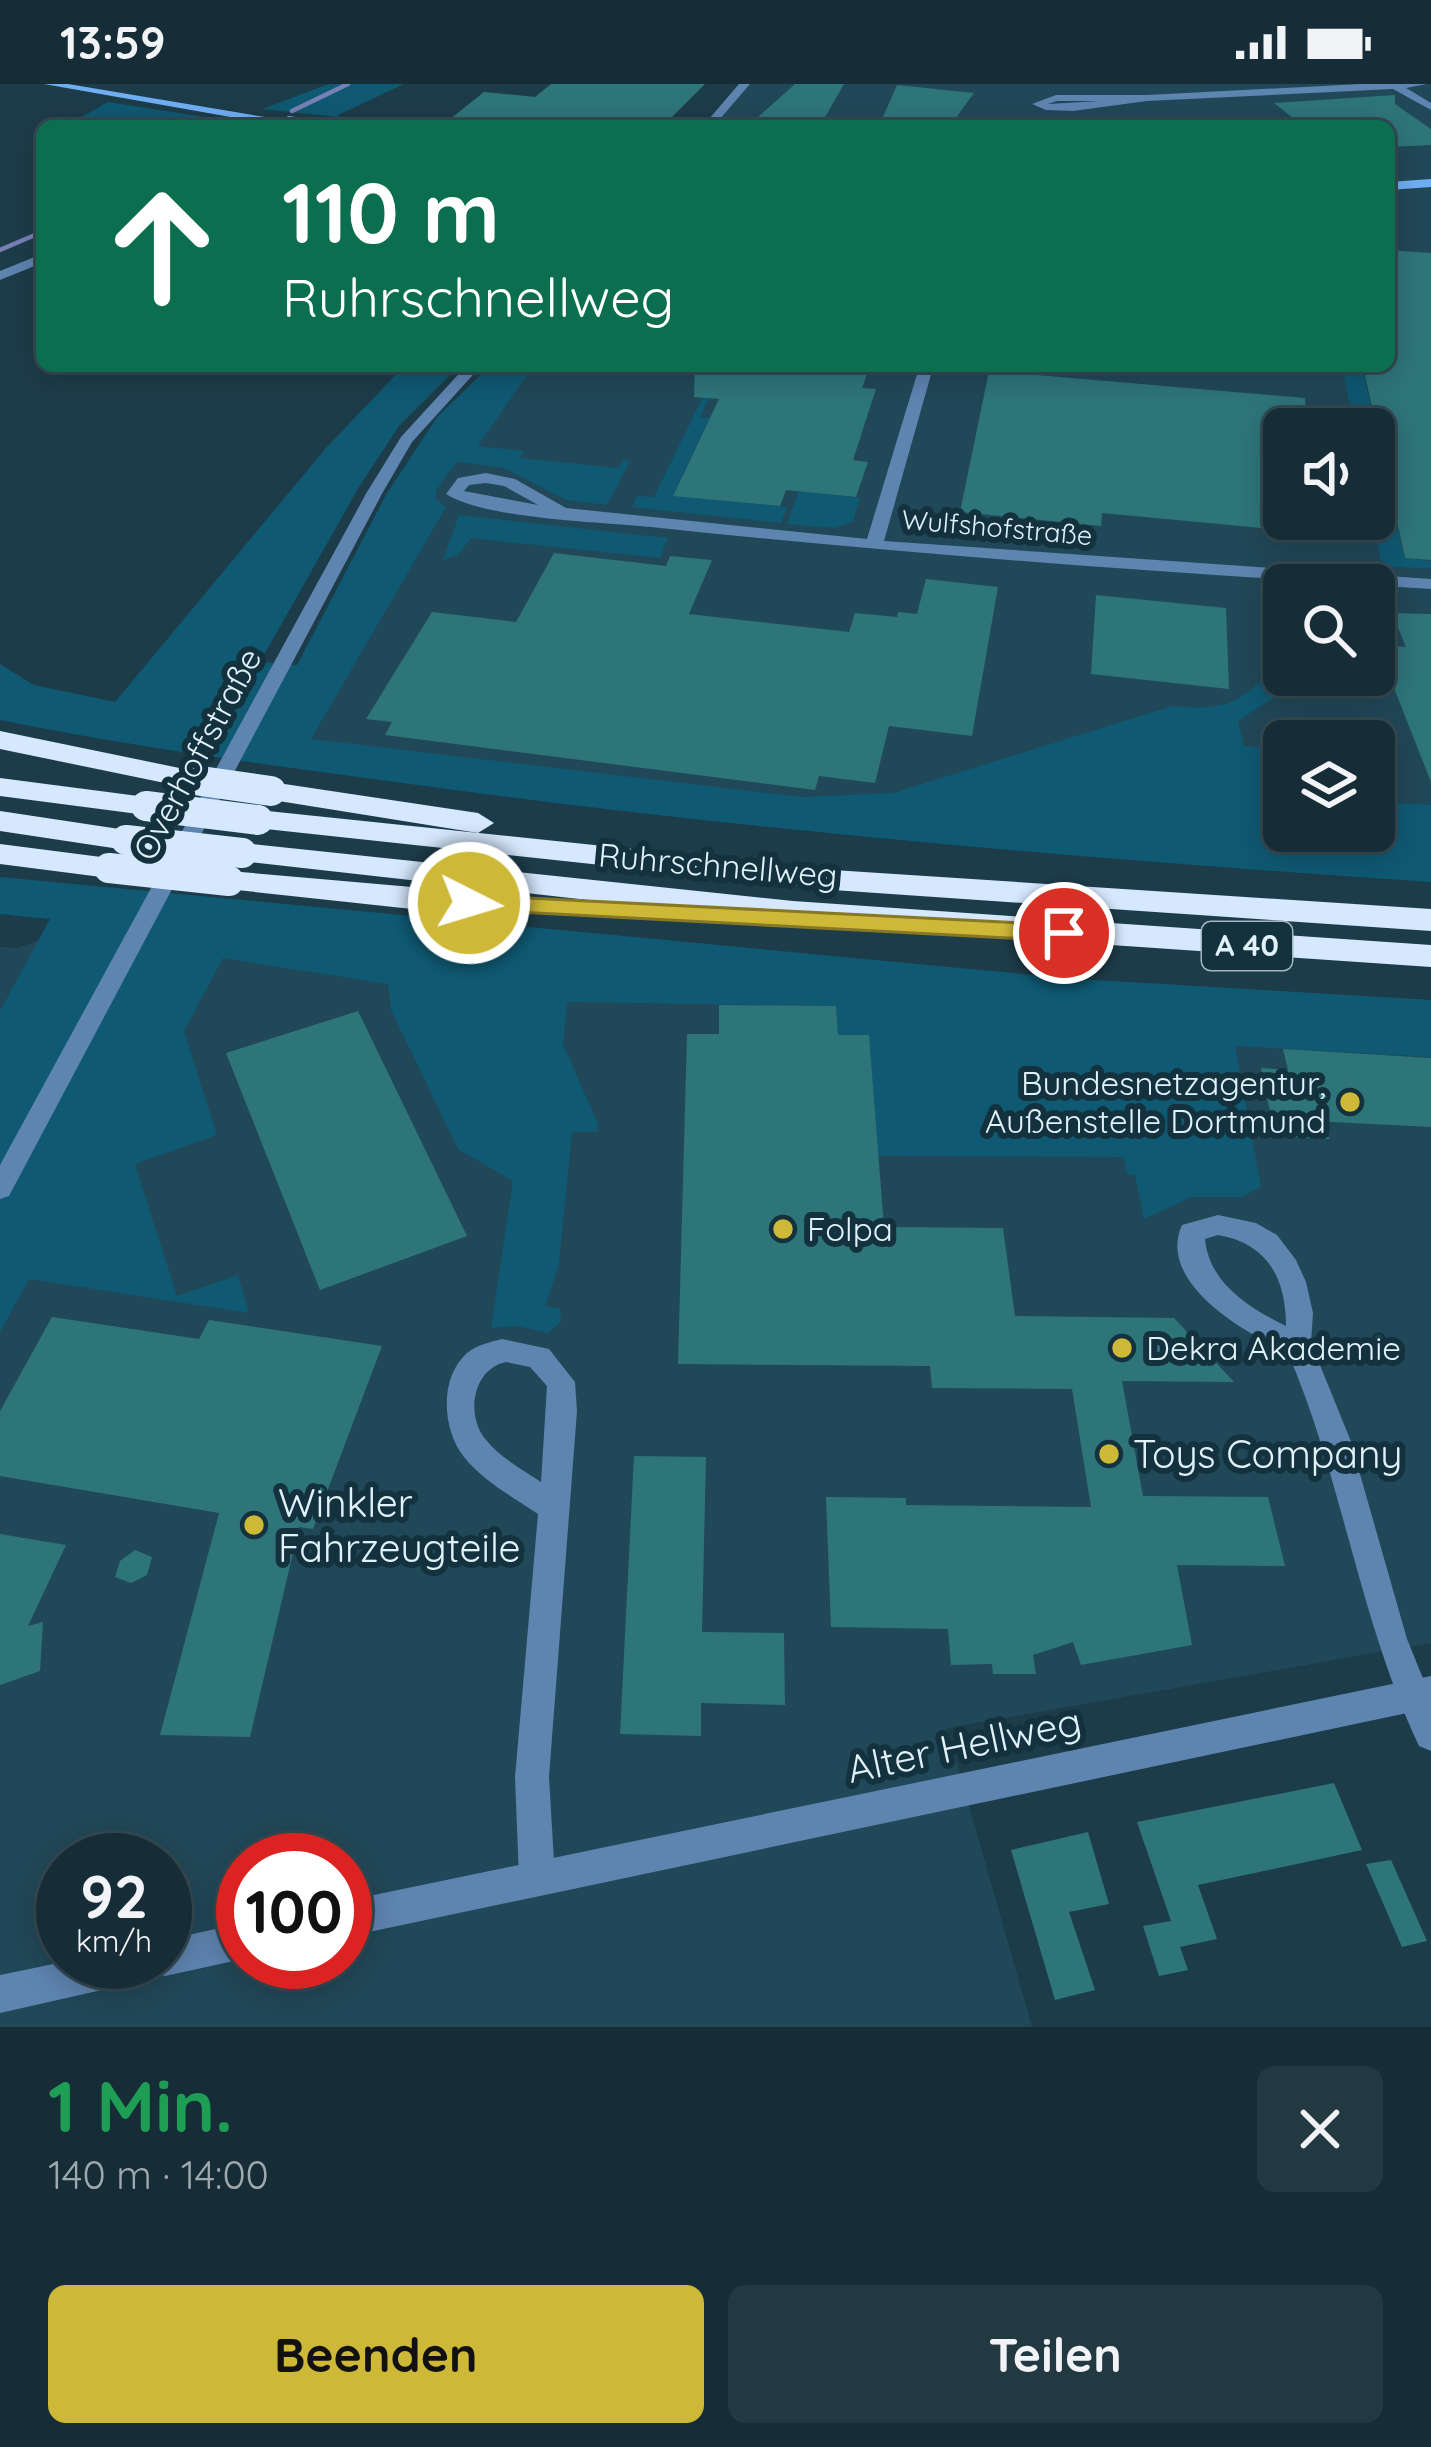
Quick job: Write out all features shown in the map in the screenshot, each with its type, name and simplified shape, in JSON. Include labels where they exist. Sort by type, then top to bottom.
[{"type":"highway","points":[[0,740],[175,777],[264,805]]},
{"type":"highway","points":[[0,756],[175,777]]},
{"type":"highway","name":"Ruhrschnellweg","points":[[0,787],[146,806],[264,805],[747,872],[1431,920]]},
{"type":"highway","points":[[0,821],[126,839],[236,867]]},
{"type":"highway","points":[[0,856],[109,868],[236,867]]},
{"type":"highway","name":"A 40","points":[[236,867],[548,910],[949,925],[1431,956]]},
{"type":"main road","points":[[49,84],[264,120]]},
{"type":"main road","points":[[220,113],[283,120]]},
{"type":"main road","points":[[1395,176],[1431,174]]},
{"type":"main road","points":[[1395,186],[1431,183]]},
{"type":"street","points":[[713,120],[746,84]]},
{"type":"street","points":[[1147,98],[1056,98],[1037,104],[1063,111],[1095,102],[1147,98],[1423,84]]},
{"type":"street","points":[[1396,86],[1431,107]]},
{"type":"street","points":[[0,276],[36,261]]},
{"type":"street","name":"Overhoffstraße","points":[[0,1189],[375,492],[406,440],[468,372]]},
{"type":"street","points":[[874,545],[925,372]]},
{"type":"street","name":"Wulfshofstraße","points":[[560,511],[494,478],[464,482],[454,494],[487,504],[874,545],[1431,584]]},
{"type":"street","points":[[1297,1343],[1260,1329],[1206,1284],[1190,1256],[1192,1232],[1218,1225],[1253,1232],[1275,1252],[1298,1294],[1297,1343],[1322,1391],[1431,1734]]},
{"type":"street","points":[[537,1878],[532,1777],[551,1506],[562,1457],[561,1382],[539,1357],[500,1350],[474,1363],[461,1389],[459,1409],[472,1445],[551,1506]]},
{"type":"street","name":"Alter Hellweg","points":[[372,1913],[1420,1694]]},
{"type":"street","points":[[0,1994],[36,1986]]},
{"type":"shaded area","points":[[329,84],[404,84],[336,116],[348,118],[262,109]]},
{"type":"shaded area","points":[[747,84],[1431,84],[1431,813],[1395,812],[1395,720],[1263,720],[1263,810],[806,803],[296,742],[496,372],[1395,372],[1395,120],[716,120]]},
{"type":"shaded area","points":[[108,102],[224,120],[76,120]]},
{"type":"shaded area","points":[[398,372],[453,372],[399,426],[260,662],[297,665],[387,493],[438,416],[484,372],[529,372],[478,446],[524,451],[520,458],[618,468],[623,460],[630,461],[607,505],[566,500],[504,468],[457,462],[437,489],[435,498],[446,507],[311,739],[802,797],[893,793],[1172,706],[1222,705],[1263,679],[1263,696],[1276,696],[1238,721],[1244,746],[1263,748],[1263,852],[1395,852],[1395,803],[1431,805],[1431,882],[787,829],[531,800],[100,739],[0,720],[0,664],[34,685],[115,702],[326,448]]},
{"type":"shaded area","points":[[715,372],[719,372],[700,417],[774,424],[777,432],[706,425],[673,495],[787,507],[781,523],[632,507],[637,496],[654,497]]},
{"type":"shaded area","points":[[1343,372],[1363,372],[1371,408],[1351,408]]},
{"type":"shaded area","points":[[799,491],[860,498],[853,522],[835,528],[787,524]]},
{"type":"shaded area","points":[[459,515],[668,538],[660,558],[471,538],[458,555],[443,560]]},
{"type":"shaded area","points":[[1395,517],[1404,558],[1431,561],[1431,568],[1395,567],[1381,564],[1377,540],[1395,540]]},
{"type":"shaded area","points":[[0,877],[1077,979],[1431,1000],[1431,1057],[1235,1046],[1261,1187],[1241,1197],[1191,1197],[1144,1219],[1135,1175],[1127,1174],[1123,1157],[878,1156],[869,1035],[838,1035],[836,1006],[567,1002],[563,1044],[598,1124],[597,1132],[572,1132],[559,1264],[545,1306],[560,1309],[561,1322],[548,1333],[517,1326],[491,1328],[513,1181],[458,1149],[391,1010],[388,984],[223,958],[184,1031],[217,1135],[135,1164],[177,1296],[238,1275],[249,1313],[29,1279],[0,1332],[0,1011],[50,919],[0,914]]},
{"type":"shaded area","points":[[145,901],[1077,979],[1431,1000],[1431,1643],[947,1728],[1032,2027],[0,2027],[0,947],[18,948]]},
{"type":"building","points":[[551,84],[705,84],[669,120],[450,119],[484,92],[535,97]]},
{"type":"building","points":[[795,84],[844,84],[823,120],[755,120]]},
{"type":"building","points":[[897,85],[974,93],[958,120],[882,120]]},
{"type":"building","points":[[1395,95],[1395,104],[1431,129],[1431,145],[1395,147],[1395,120],[1295,120],[1274,103]]},
{"type":"building","points":[[1395,250],[1431,253],[1431,560],[1405,558],[1395,512],[1395,408],[1372,408],[1364,372],[1395,372]]},
{"type":"building","points":[[695,372],[868,372],[862,388],[876,389],[853,460],[868,462],[856,497],[786,490],[780,506],[673,496],[719,399],[694,397]]},
{"type":"building","points":[[989,372],[1305,398],[1306,408],[1263,408],[1263,528],[1102,513],[1101,526],[960,512]]},
{"type":"building","points":[[554,553],[666,566],[670,556],[712,560],[689,614],[849,632],[855,613],[917,614],[926,579],[998,587],[972,736],[889,726],[875,783],[819,776],[815,790],[385,735],[392,722],[366,719],[432,612],[516,622]]},
{"type":"building","points":[[1096,595],[1226,608],[1229,689],[1091,674]]},
{"type":"building","points":[[1395,613],[1431,614],[1431,782],[1395,691],[1395,646],[1406,647]]},
{"type":"building","points":[[719,1005],[836,1006],[838,1035],[869,1035],[884,1227],[1003,1228],[1015,1316],[1174,1318],[1234,1382],[1122,1381],[1143,1496],[1268,1497],[1285,1566],[1177,1565],[1192,1645],[1081,1665],[1073,1642],[1033,1655],[1036,1674],[993,1674],[992,1664],[951,1665],[948,1629],[831,1627],[826,1497],[906,1498],[906,1505],[1091,1507],[1072,1389],[932,1388],[930,1366],[678,1364],[687,1034],[719,1034]]},
{"type":"building","points":[[358,1011],[467,1236],[320,1290],[226,1053]]},
{"type":"building","name":"Bundesnetzagentur, Außenstelle Dortmund","points":[[1283,1049],[1431,1058],[1431,1127],[1314,1121],[1330,1139],[1275,1136],[1261,1068],[1288,1070]]},
{"type":"building","name":"Winkler Fahrzeugteile","points":[[52,1317],[199,1339],[209,1320],[382,1346],[313,1529],[299,1527],[250,1737],[160,1735],[219,1513],[0,1476],[0,1411]]},
{"type":"building","points":[[634,1456],[706,1457],[702,1632],[784,1633],[785,1705],[701,1703],[701,1736],[620,1734]]},
{"type":"building","points":[[0,1534],[66,1545],[28,1626],[43,1622],[40,1671],[0,1685]]},
{"type":"building","points":[[135,1550],[152,1557],[147,1575],[131,1583],[115,1577],[120,1561]]},
{"type":"building","points":[[1334,1783],[1362,1850],[1198,1885],[1217,1939],[1180,1947],[1188,1970],[1159,1976],[1143,1926],[1171,1921],[1137,1822]]},
{"type":"building","points":[[1088,1832],[1109,1904],[1069,1912],[1095,1990],[1055,2000],[1011,1850]]},
{"type":"building","points":[[1391,1860],[1427,1941],[1402,1947],[1366,1864]]},
{"type":"waterway","points":[[292,111],[348,84]]},
{"type":"waterway","points":[[0,250],[36,235]]},
{"type":"place","name":"Bundesnetzagentur, Außenstelle Dortmund","points":[[1350,1102]]},
{"type":"place","name":"Folpa","points":[[783,1229]]},
{"type":"place","name":"Dekra Akademie","points":[[1122,1348]]},
{"type":"place","name":"Toys Company","points":[[1109,1454]]},
{"type":"place","name":"Winkler Fahrzeugteile","points":[[254,1525]]},
{"type":"route","points":[[469,903],[1064,933]]}]
